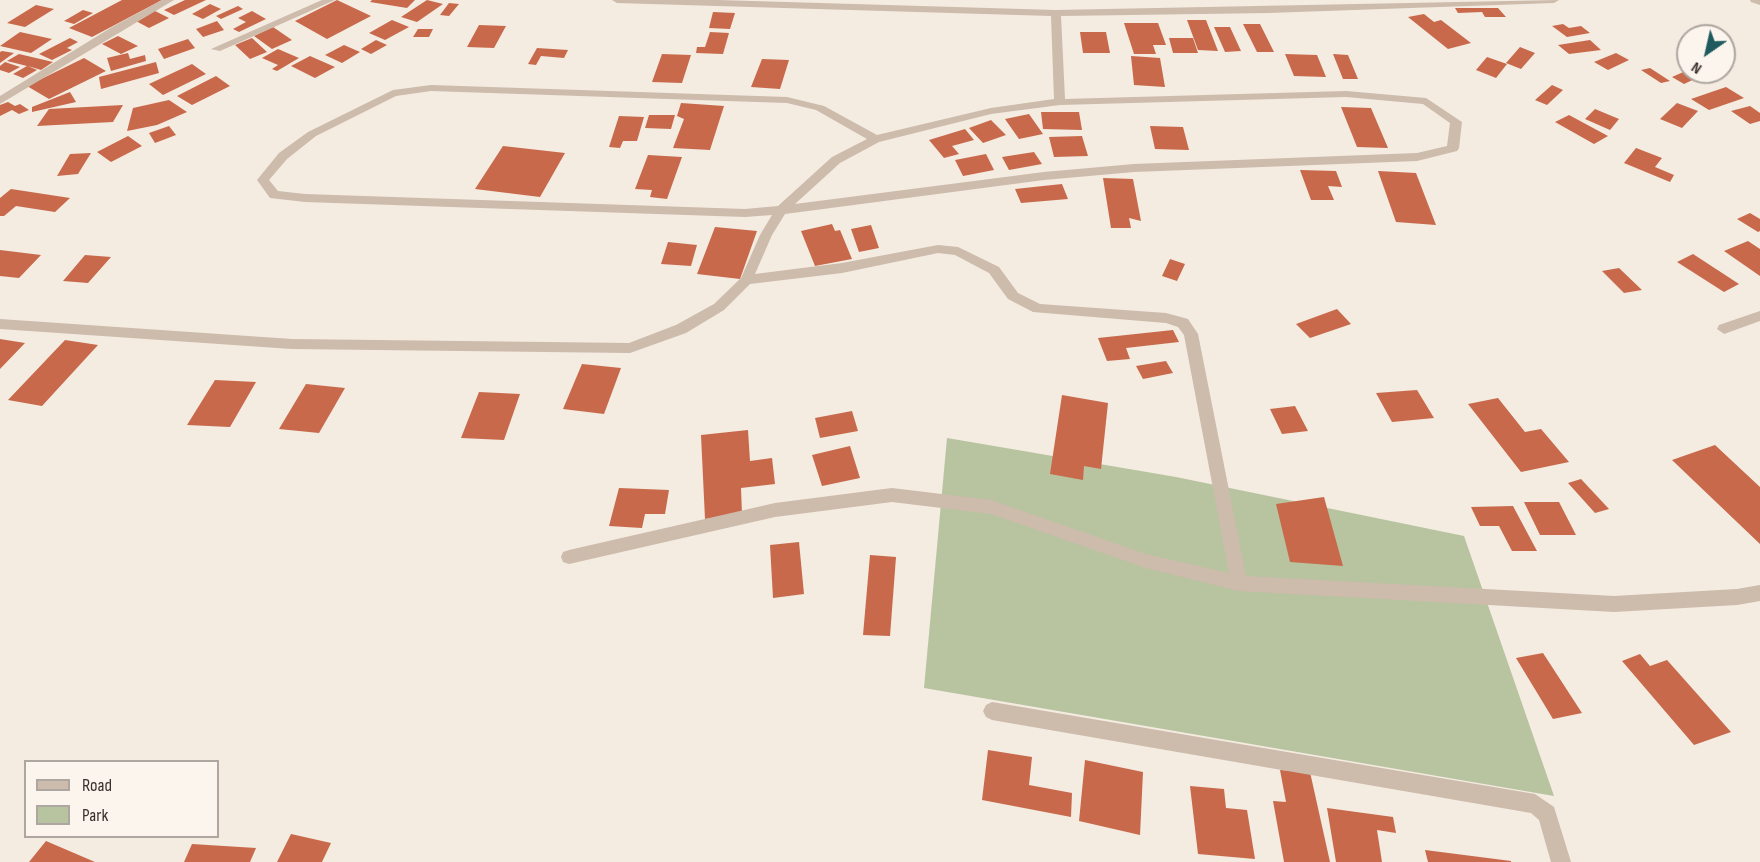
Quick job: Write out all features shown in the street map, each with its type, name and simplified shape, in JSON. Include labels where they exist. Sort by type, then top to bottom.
[{"type":"street","points":[[0,101],[99,39],[169,0]]},
{"type":"street","points":[[216,50],[330,0]]},
{"type":"street","points":[[617,0],[835,3],[1056,14],[1554,0]]},
{"type":"street","points":[[1755,0],[1760,2]]},
{"type":"street","points":[[1056,14],[1060,102]]},
{"type":"street","points":[[0,324],[292,344],[630,348],[681,329],[718,307],[746,280],[766,235],[781,210],[836,160],[875,139],[991,111],[1060,102],[1346,94],[1426,100],[1456,122],[1453,148],[1417,157],[1134,168],[1033,177],[781,210],[745,213],[305,198],[274,195],[263,180],[283,156],[312,134],[393,93],[431,88],[786,100],[820,108],[845,120],[875,139]]},
{"type":"street","points":[[746,280],[842,268],[938,249],[958,251],[994,270],[1013,296],[1038,309],[1166,318],[1183,323],[1191,334],[1239,583]]},
{"type":"street","points":[[1724,329],[1760,316]]},
{"type":"street","points":[[569,557],[775,510],[892,495],[991,507],[1146,561],[1239,583],[1614,604],[1737,597],[1760,593]]},
{"type":"street","points":[[992,711],[1535,804],[1547,814],[1562,862]]},
{"type":"green space","points":[[947,438],[1176,477],[1464,536],[1554,796],[924,688]]},
{"type":"building","points":[[122,0],[162,0],[92,37],[69,28]]},
{"type":"building","points":[[185,0],[206,0],[174,15],[164,10]]},
{"type":"building","points":[[337,0],[371,16],[327,39],[295,21]]},
{"type":"building","points":[[372,0],[415,0],[407,8],[370,2]]},
{"type":"building","points":[[427,0],[443,4],[417,22],[401,17]]},
{"type":"building","points":[[449,3],[459,4],[449,16],[440,15]]},
{"type":"building","points":[[210,4],[221,9],[203,19],[192,14]]},
{"type":"building","points":[[36,5],[54,9],[25,27],[7,23]]},
{"type":"building","points":[[238,6],[243,9],[221,19],[216,16]]},
{"type":"building","points":[[1455,8],[1498,8],[1506,17],[1485,17],[1482,12],[1458,13]]},
{"type":"building","points":[[83,10],[93,13],[74,24],[64,21]]},
{"type":"building","points":[[153,10],[169,18],[149,28],[134,20]]},
{"type":"building","points":[[252,11],[266,19],[239,32],[233,29],[246,22],[238,18]]},
{"type":"building","points":[[713,12],[735,13],[730,29],[709,28]]},
{"type":"building","points":[[1424,14],[1434,22],[1441,20],[1471,43],[1448,49],[1408,17]]},
{"type":"building","points":[[392,20],[409,27],[385,40],[369,33]]},
{"type":"building","points":[[1187,20],[1206,20],[1218,51],[1198,50]]},
{"type":"building","points":[[217,21],[224,30],[203,37],[196,29]]},
{"type":"building","points":[[1124,23],[1158,23],[1166,45],[1153,45],[1156,54],[1134,54]]},
{"type":"building","points":[[1243,24],[1260,24],[1274,52],[1257,52]]},
{"type":"building","points":[[1563,24],[1569,28],[1581,26],[1590,33],[1567,37],[1552,26]]},
{"type":"building","points":[[479,25],[506,26],[494,48],[467,47]]},
{"type":"building","points":[[273,27],[292,40],[272,49],[254,36]]},
{"type":"building","points":[[1214,27],[1230,27],[1241,51],[1225,52]]},
{"type":"building","points":[[418,29],[433,29],[429,37],[413,37]]},
{"type":"building","points":[[20,32],[52,39],[31,53],[0,46]]},
{"type":"building","points":[[710,32],[729,33],[723,54],[696,53],[697,47],[705,47]]},
{"type":"building","points":[[1080,32],[1106,32],[1110,53],[1083,53]]},
{"type":"building","points":[[118,36],[138,46],[121,54],[102,44]]},
{"type":"building","points":[[70,38],[78,42],[67,48],[72,50],[52,60],[39,54]]},
{"type":"building","points":[[252,38],[267,52],[250,59],[235,45]]},
{"type":"building","points":[[1169,38],[1193,38],[1198,53],[1173,53]]},
{"type":"building","points":[[188,39],[195,48],[164,59],[158,49]]},
{"type":"building","points":[[376,40],[387,45],[371,54],[361,49]]},
{"type":"building","points":[[1590,40],[1601,50],[1569,54],[1558,45]]},
{"type":"building","points":[[344,45],[360,52],[342,63],[325,55]]},
{"type":"building","points":[[1520,47],[1535,53],[1521,69],[1506,63]]},
{"type":"building","points":[[537,48],[568,50],[564,58],[541,56],[536,65],[528,64]]},
{"type":"building","points":[[278,49],[299,58],[277,71],[272,69],[278,65],[262,58]]},
{"type":"building","points":[[0,52],[14,53],[0,63]]},
{"type":"building","points":[[128,53],[130,59],[145,55],[146,61],[111,71],[107,58]]},
{"type":"building","points":[[1616,53],[1629,60],[1608,70],[1594,62]]},
{"type":"building","points":[[19,54],[53,62],[41,70],[28,66],[37,70],[23,78],[13,74],[27,66],[7,61]]},
{"type":"building","points":[[662,54],[691,55],[682,83],[652,82]]},
{"type":"building","points":[[1285,54],[1317,55],[1326,77],[1294,76]]},
{"type":"building","points":[[1333,54],[1348,55],[1358,79],[1343,79]]},
{"type":"building","points":[[310,56],[335,67],[315,78],[291,66]]},
{"type":"building","points":[[1131,56],[1160,58],[1165,87],[1134,85]]},
{"type":"building","points":[[1487,57],[1507,64],[1496,78],[1476,70]]},
{"type":"building","points":[[84,58],[106,71],[49,99],[27,86]]},
{"type":"building","points":[[762,59],[789,60],[780,89],[751,87]]},
{"type":"building","points":[[5,62],[20,67],[9,73],[0,70],[0,66]]},
{"type":"building","points":[[156,62],[159,73],[101,89],[99,77]]},
{"type":"building","points":[[192,64],[206,74],[163,95],[149,84]]},
{"type":"building","points":[[1650,68],[1670,81],[1661,83],[1641,70]]},
{"type":"building","points":[[216,76],[230,86],[192,105],[177,96]]},
{"type":"building","points":[[1552,85],[1563,90],[1547,105],[1535,100]]},
{"type":"building","points":[[1726,87],[1744,98],[1709,110],[1691,99]]},
{"type":"building","points":[[70,92],[76,102],[32,112],[32,107]]},
{"type":"building","points":[[169,100],[187,112],[157,125],[127,131],[133,108]]},
{"type":"building","points":[[8,102],[15,106],[20,104],[29,110],[19,114],[12,110],[0,116],[0,105]]},
{"type":"building","points":[[681,103],[724,106],[710,150],[673,148],[684,119],[677,116]]},
{"type":"building","points":[[1677,103],[1698,111],[1682,128],[1660,119]]},
{"type":"building","points":[[123,105],[113,122],[37,126],[49,109]]},
{"type":"building","points":[[1750,106],[1760,113],[1760,121],[1750,124],[1731,111]]},
{"type":"building","points":[[1341,107],[1371,108],[1388,148],[1357,147]]},
{"type":"building","points":[[1595,109],[1619,119],[1610,130],[1585,119]]},
{"type":"building","points":[[1041,112],[1079,112],[1082,130],[1043,129]]},
{"type":"building","points":[[1029,114],[1043,134],[1019,139],[1005,119]]},
{"type":"building","points":[[649,115],[675,115],[671,129],[645,128]]},
{"type":"building","points":[[1569,115],[1608,136],[1594,144],[1555,122]]},
{"type":"building","points":[[619,116],[644,117],[637,141],[623,141],[620,148],[609,147]]},
{"type":"building","points":[[991,120],[1006,135],[983,143],[969,128]]},
{"type":"building","points":[[169,126],[176,135],[155,143],[149,133]]},
{"type":"building","points":[[1150,126],[1183,127],[1189,150],[1155,149]]},
{"type":"building","points":[[965,129],[974,140],[952,146],[959,154],[944,158],[929,140]]},
{"type":"building","points":[[128,136],[142,146],[111,162],[97,152]]},
{"type":"building","points":[[1082,136],[1088,156],[1054,157],[1049,137]]},
{"type":"building","points":[[503,146],[565,153],[540,197],[475,189]]},
{"type":"building","points":[[1636,148],[1662,158],[1655,167],[1674,175],[1670,182],[1624,163]]},
{"type":"building","points":[[1034,152],[1042,164],[1009,170],[1002,157]]},
{"type":"building","points":[[91,153],[78,174],[57,176],[70,154]]},
{"type":"building","points":[[986,154],[994,170],[963,176],[955,160]]},
{"type":"building","points":[[648,155],[682,157],[667,199],[650,197],[652,190],[635,189]]},
{"type":"building","points":[[1300,170],[1336,171],[1342,187],[1328,186],[1334,200],[1311,200]]},
{"type":"building","points":[[1378,171],[1416,173],[1436,225],[1396,222]]},
{"type":"building","points":[[1103,178],[1133,179],[1141,221],[1129,218],[1131,228],[1111,228]]},
{"type":"building","points":[[1062,184],[1068,199],[1021,203],[1015,189]]},
{"type":"building","points":[[11,189],[70,198],[55,212],[16,206],[4,216],[0,216],[0,198]]},
{"type":"building","points":[[1750,213],[1760,219],[1760,231],[1758,232],[1737,219]]},
{"type":"building","points":[[832,224],[835,231],[840,230],[852,259],[815,266],[801,231]]},
{"type":"building","points":[[871,225],[879,248],[859,252],[851,229]]},
{"type":"building","points":[[715,227],[757,231],[740,279],[697,274]]},
{"type":"building","points":[[1748,241],[1760,249],[1760,276],[1724,251]]},
{"type":"building","points":[[668,242],[697,245],[691,266],[661,264]]},
{"type":"building","points":[[0,250],[41,255],[19,278],[0,276]]},
{"type":"building","points":[[1693,254],[1739,284],[1724,292],[1677,262]]},
{"type":"building","points":[[85,255],[111,257],[88,283],[63,281]]},
{"type":"building","points":[[1170,259],[1185,264],[1177,281],[1162,276]]},
{"type":"building","points":[[1619,268],[1642,290],[1624,293],[1602,271]]},
{"type":"building","points":[[1337,309],[1351,324],[1310,338],[1296,324]]},
{"type":"building","points":[[1173,330],[1179,342],[1126,348],[1130,359],[1107,361],[1098,338]]},
{"type":"building","points":[[0,339],[25,343],[0,369]]},
{"type":"building","points":[[65,340],[98,345],[42,406],[8,400]]},
{"type":"building","points":[[1166,361],[1173,373],[1143,379],[1136,366]]},
{"type":"building","points":[[582,364],[621,368],[604,414],[563,409]]},
{"type":"building","points":[[215,380],[256,382],[230,427],[187,425]]},
{"type":"building","points":[[306,384],[345,388],[319,433],[279,429]]},
{"type":"building","points":[[1417,390],[1434,418],[1392,422],[1376,393]]},
{"type":"building","points":[[479,392],[520,394],[504,440],[461,438]]},
{"type":"building","points":[[1062,395],[1108,403],[1101,469],[1084,466],[1083,480],[1050,474]]},
{"type":"building","points":[[1498,398],[1525,432],[1541,429],[1569,462],[1521,472],[1468,404]]},
{"type":"building","points":[[1295,406],[1308,431],[1282,434],[1270,409]]},
{"type":"building","points":[[852,411],[858,431],[820,438],[815,418]]},
{"type":"building","points":[[748,430],[750,461],[772,458],[775,484],[741,488],[742,514],[705,519],[701,435]]},
{"type":"building","points":[[1715,445],[1760,487],[1760,544],[1672,460]]},
{"type":"building","points":[[850,446],[860,478],[822,486],[812,455]]},
{"type":"building","points":[[1581,479],[1609,509],[1595,513],[1568,483]]},
{"type":"building","points":[[619,488],[669,490],[665,514],[645,514],[642,528],[609,526]]},
{"type":"building","points":[[1324,497],[1343,566],[1290,562],[1276,504]]},
{"type":"building","points":[[1524,502],[1559,502],[1576,535],[1540,535]]},
{"type":"building","points":[[1513,506],[1537,551],[1512,551],[1499,526],[1480,526],[1471,507]]},
{"type":"building","points":[[799,542],[804,594],[773,598],[770,545]]},
{"type":"building","points":[[870,555],[896,557],[890,636],[863,635]]},
{"type":"building","points":[[1543,653],[1582,713],[1553,719],[1516,658]]},
{"type":"building","points":[[1640,654],[1650,666],[1667,660],[1731,732],[1694,745],[1622,661]]},
{"type":"building","points":[[988,750],[1032,757],[1029,785],[1072,793],[1071,817],[982,800]]},
{"type":"building","points":[[1085,760],[1143,772],[1140,835],[1079,821]]},
{"type":"building","points":[[1280,770],[1310,772],[1330,862],[1284,862],[1273,801],[1286,802]]},
{"type":"building","points":[[1190,786],[1224,789],[1226,808],[1247,810],[1255,859],[1198,854]]},
{"type":"building","points":[[1327,808],[1393,817],[1396,833],[1377,830],[1382,862],[1336,862]]},
{"type":"building","points":[[291,834],[331,843],[322,862],[277,862]]},
{"type":"building","points":[[46,841],[95,862],[29,862]]},
{"type":"building","points":[[192,844],[256,848],[250,862],[184,862]]},
{"type":"building","points":[[1425,850],[1511,861],[1511,862],[1428,862]]}]
